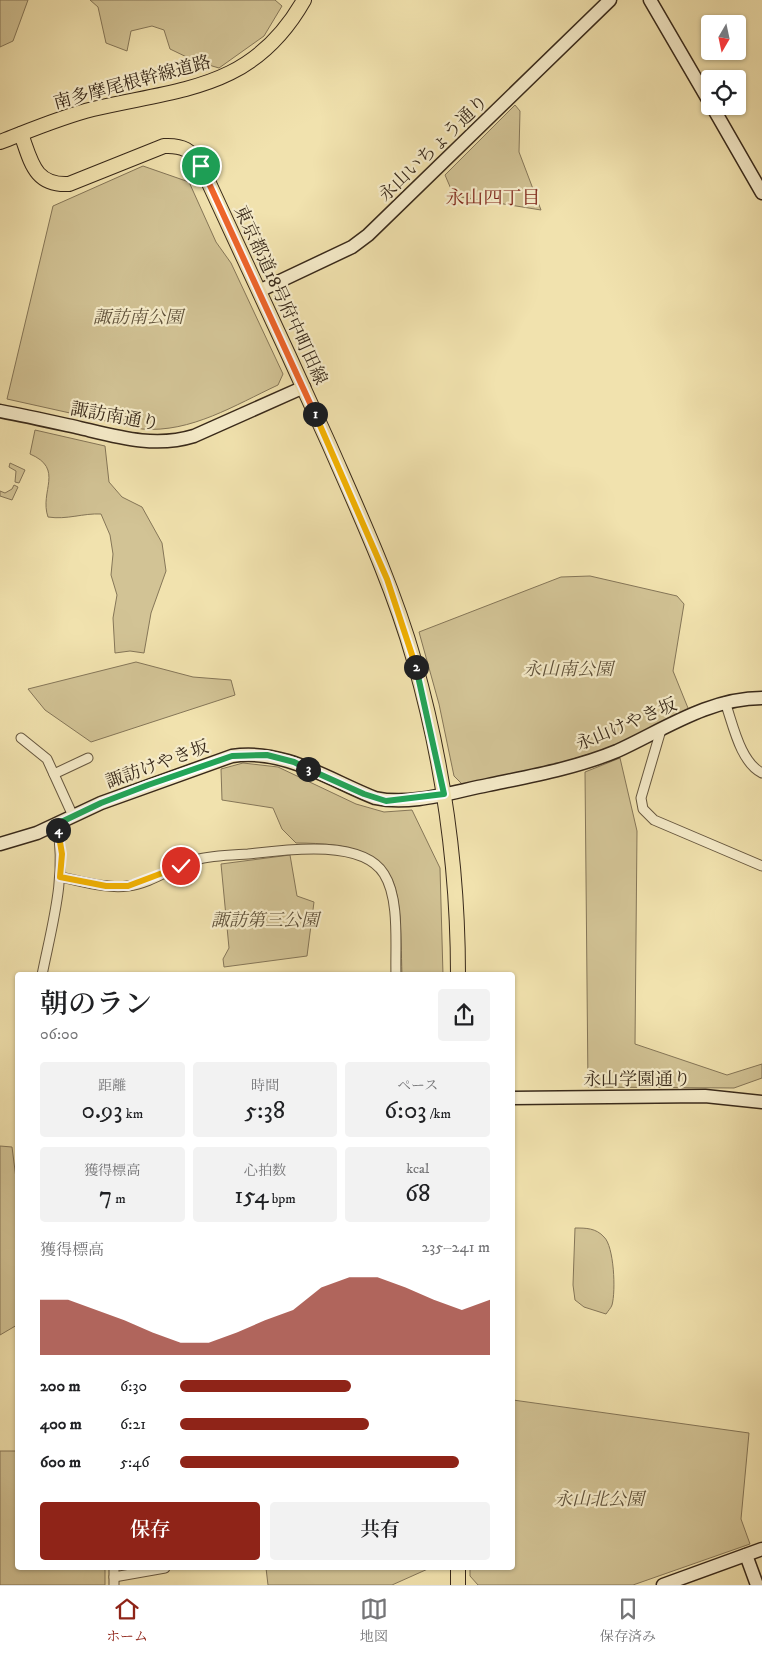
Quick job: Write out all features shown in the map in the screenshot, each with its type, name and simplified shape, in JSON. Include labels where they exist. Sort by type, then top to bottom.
[{"type":"main road","name":"南多摩尾根幹線道路","points":[[0,142],[79,113],[205,85],[232,73],[258,54],[279,34],[304,0]]},
{"type":"main road","name":"東京都道18号府中町田線","points":[[21,134],[34,168],[49,183],[58,185],[69,184],[164,146],[178,145],[187,149],[201,166],[304,387],[387,579],[416,667],[444,794],[456,899],[458,972]]},
{"type":"main road","points":[[458,1570],[458,1585]]},
{"type":"street","name":"永山いちょう通り","points":[[259,291],[352,247],[368,236],[610,0]]},
{"type":"street","points":[[650,0],[701,88]]},
{"type":"street","points":[[717,115],[762,193]]},
{"type":"street","name":"諏訪南通り","points":[[0,411],[134,440],[157,443],[178,441],[194,436],[304,387]]},
{"type":"street","name":"永山けやき坂","points":[[444,794],[584,763],[725,702],[762,698]]},
{"type":"street","points":[[725,702],[748,760],[754,769],[762,773]]},
{"type":"street","points":[[661,730],[641,798],[642,809],[654,820],[762,866]]},
{"type":"street","points":[[22,738],[47,759],[73,816]]},
{"type":"street","name":"諏訪けやき坂","points":[[0,844],[57,824],[156,782],[219,759],[244,754],[267,755],[294,762],[364,794],[386,801],[444,794]]},
{"type":"street","points":[[54,774],[88,758]]},
{"type":"street","points":[[43,972],[60,877],[62,854],[57,824]]},
{"type":"street","points":[[60,877],[106,886],[128,886],[142,883],[195,860],[310,847],[355,855],[373,864],[385,875],[392,892],[396,972]]},
{"type":"street","name":"永山学園通り","points":[[515,1098],[705,1096],[762,1102]]},
{"type":"street","points":[[663,1585],[762,1549]]},
{"type":"street","points":[[746,1555],[757,1585]]},
{"type":"street","points":[[114,1576],[152,1570]]},
{"type":"green space","points":[[0,0],[28,0],[13,41],[0,47]]},
{"type":"green space","points":[[90,0],[275,0],[282,6],[264,36],[219,68],[195,61],[170,49],[164,30],[152,26],[131,31],[127,51],[106,43],[98,7]]},
{"type":"green space","points":[[515,105],[520,111],[519,152],[541,210],[454,196],[445,175]]},
{"type":"green space","name":"諏訪南公園","points":[[143,166],[189,182],[216,242],[231,263],[283,374],[278,385],[212,416],[178,427],[160,429],[142,429],[7,399],[53,206]]},
{"type":"green space","points":[[35,430],[105,446],[109,482],[122,497],[142,507],[162,543],[166,571],[151,613],[144,653],[130,651],[115,653],[113,618],[117,595],[111,575],[113,554],[110,535],[101,514],[62,518],[48,517],[46,498],[49,474],[40,460],[30,454]]},
{"type":"green space","points":[[10,463],[25,470],[19,483],[15,482],[16,471],[9,467]]},
{"type":"green space","points":[[14,485],[18,487],[12,500],[0,496],[0,491],[5,493],[12,489]]},
{"type":"green space","name":"永山南公園","points":[[590,576],[677,596],[684,604],[673,671],[690,713],[600,751],[550,766],[463,785],[454,776],[439,704],[419,632],[561,577]]},
{"type":"green space","points":[[136,662],[193,677],[231,680],[235,695],[91,742],[45,710],[28,689]]},
{"type":"green space","points":[[620,758],[637,831],[635,1044],[727,1075],[762,1064],[762,1078],[734,1088],[588,1087],[585,772]]},
{"type":"green space","points":[[243,763],[278,767],[356,804],[384,812],[412,810],[440,868],[443,972],[402,972],[400,916],[396,893],[390,874],[378,861],[359,851],[332,845],[296,843],[282,829],[273,808],[222,800],[221,769]]},
{"type":"green space","name":"諏訪第三公園","points":[[290,855],[297,896],[314,902],[307,956],[224,967],[223,959],[229,948],[221,864]]},
{"type":"green space","points":[[0,1146],[12,1147],[15,1170],[15,1326],[0,1335]]},
{"type":"green space","points":[[575,1228],[587,1228],[601,1234],[610,1249],[614,1290],[612,1305],[606,1314],[584,1307],[575,1300],[573,1285]]},
{"type":"green space","name":"永山北公園","points":[[515,1400],[749,1433],[741,1519],[750,1544],[633,1585],[478,1585],[470,1576],[470,1570],[515,1570]]},
{"type":"green space","points":[[0,1451],[15,1451],[15,1570],[105,1570],[105,1585],[0,1585]]},
{"type":"green space","points":[[266,1570],[426,1570],[392,1585],[268,1585]]},
{"type":"district","name":"永山四丁目","points":[[493,197]]},
{"type":"route","points":[[181,866],[142,883],[118,887],[60,877],[62,854],[57,824],[101,803],[148,785],[219,759],[244,754],[267,755],[294,762],[364,794],[386,801],[444,794],[414,659],[387,579],[304,387],[201,166]]}]
